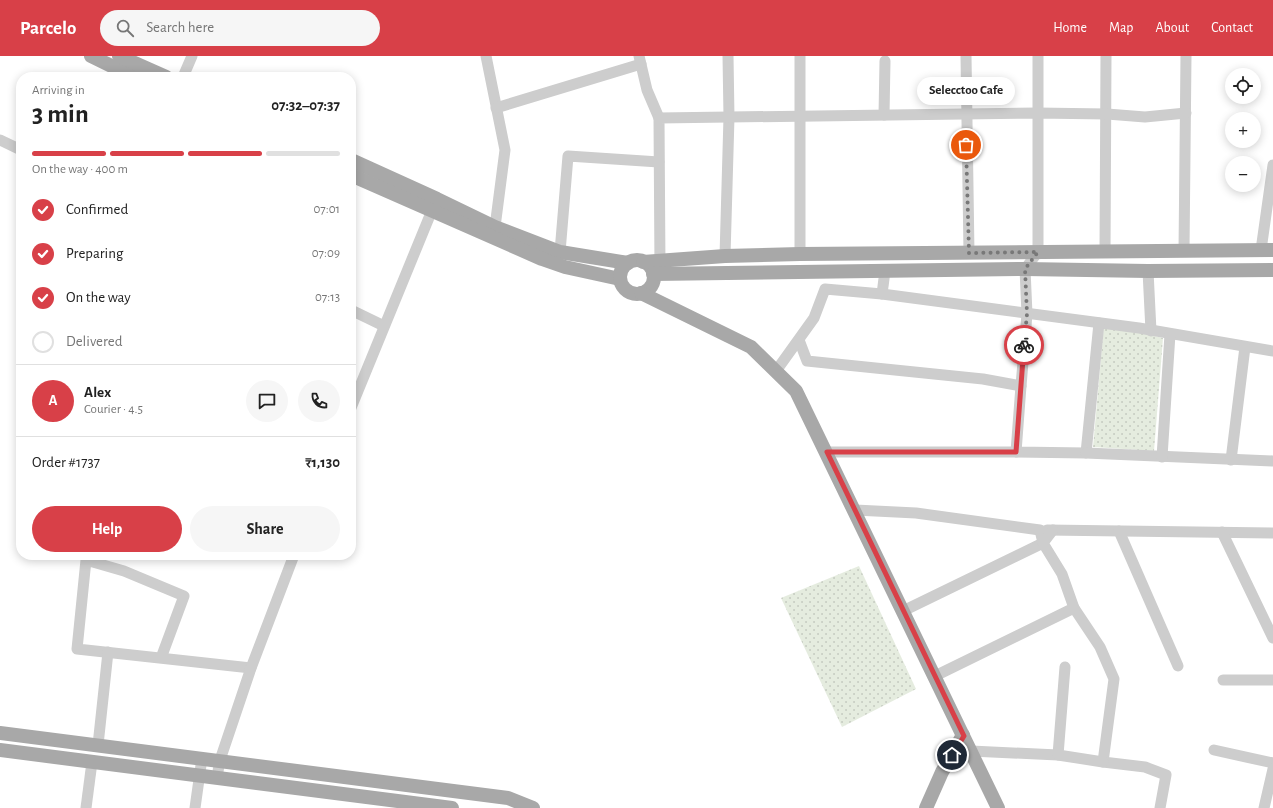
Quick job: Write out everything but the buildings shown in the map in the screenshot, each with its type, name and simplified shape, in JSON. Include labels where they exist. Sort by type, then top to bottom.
[{"type":"main road","points":[[91,56],[124,72]]},
{"type":"main road","points":[[119,56],[155,72]]},
{"type":"main road","points":[[356,163],[434,205],[552,263],[620,280]]},
{"type":"main road","points":[[356,177],[560,252],[628,263],[638,260],[660,270],[1273,270]]},
{"type":"main road","points":[[646,296],[660,270],[725,256],[1267,250]]},
{"type":"main road","points":[[628,263],[621,271],[620,280],[626,290],[631,293],[646,296],[752,347],[796,391],[827,452],[998,808]]},
{"type":"main road","points":[[0,733],[508,798],[533,808]]},
{"type":"main road","points":[[926,808],[942,772],[964,736]]},
{"type":"main road","points":[[0,750],[217,777],[383,804],[452,808]]},
{"type":"street","points":[[185,72],[192,56]]},
{"type":"street","points":[[486,56],[505,150],[495,227]]},
{"type":"street","points":[[725,256],[729,117],[728,56]]},
{"type":"street","points":[[800,56],[798,116],[800,254]]},
{"type":"street","points":[[966,56],[969,253]]},
{"type":"street","points":[[1016,452],[1027,314],[1025,269],[1038,252],[1038,56]]},
{"type":"street","points":[[1105,252],[1107,114],[1106,56]]},
{"type":"street","points":[[1184,251],[1186,56]]},
{"type":"street","points":[[496,108],[640,60],[647,90],[659,118],[660,270]]},
{"type":"street","points":[[884,115],[885,61]]},
{"type":"street","points":[[659,118],[1037,113],[1107,114],[1145,117],[1186,112]]},
{"type":"street","points":[[0,140],[16,148]]},
{"type":"street","points":[[560,252],[568,156],[659,162]]},
{"type":"street","points":[[1267,250],[1273,165]]},
{"type":"street","points":[[356,396],[434,205]]},
{"type":"street","points":[[776,371],[814,318],[825,289],[824,271]]},
{"type":"street","points":[[882,294],[885,271]]},
{"type":"street","points":[[1148,271],[1151,331]]},
{"type":"street","points":[[825,289],[882,294],[1099,323],[1273,351]]},
{"type":"street","points":[[356,312],[384,326]]},
{"type":"street","points":[[1086,453],[1099,323]]},
{"type":"street","points":[[1162,457],[1170,334]]},
{"type":"street","points":[[798,340],[807,361],[983,379],[1021,386]]},
{"type":"street","points":[[1231,460],[1244,347]]},
{"type":"street","points":[[827,452],[1086,453],[1273,461]]},
{"type":"street","points":[[855,510],[916,513],[1040,530],[1273,533]]},
{"type":"street","points":[[1040,530],[1043,543],[1062,574],[1074,608],[1100,647],[1114,679],[1103,762]]},
{"type":"street","points":[[903,611],[1043,543],[1053,530]]},
{"type":"street","points":[[1119,531],[1178,666]]},
{"type":"street","points":[[1222,532],[1273,638]]},
{"type":"street","points":[[161,658],[184,596],[124,571],[86,560],[77,649],[251,668]]},
{"type":"street","points":[[217,777],[220,760],[251,668],[292,560]]},
{"type":"street","points":[[935,676],[1074,608]]},
{"type":"street","points":[[98,745],[108,652]]},
{"type":"street","points":[[1058,755],[1065,667]]},
{"type":"street","points":[[1223,680],[1273,680]]},
{"type":"street","points":[[971,750],[1058,755],[1145,767],[1166,775],[1160,808]]},
{"type":"street","points":[[1214,750],[1273,762]]},
{"type":"street","points":[[195,808],[202,758]]},
{"type":"street","points":[[86,808],[92,762]]},
{"type":"street","points":[[1264,808],[1273,769]]},
{"type":"shaded area","points":[[1104,324],[1163,338],[1154,451],[1093,447]]},
{"type":"shaded area","points":[[859,566],[916,689],[842,727],[781,598]]},
{"type":"way so far","points":[[966,145],[969,253],[1038,252],[1025,269],[1027,314],[1024,345]]},
{"type":"place","name":"Selecctoo Cafe","points":[[966,145]]},
{"type":"route","points":[[952,755],[964,736],[827,452],[1016,452],[1024,345]]}]
